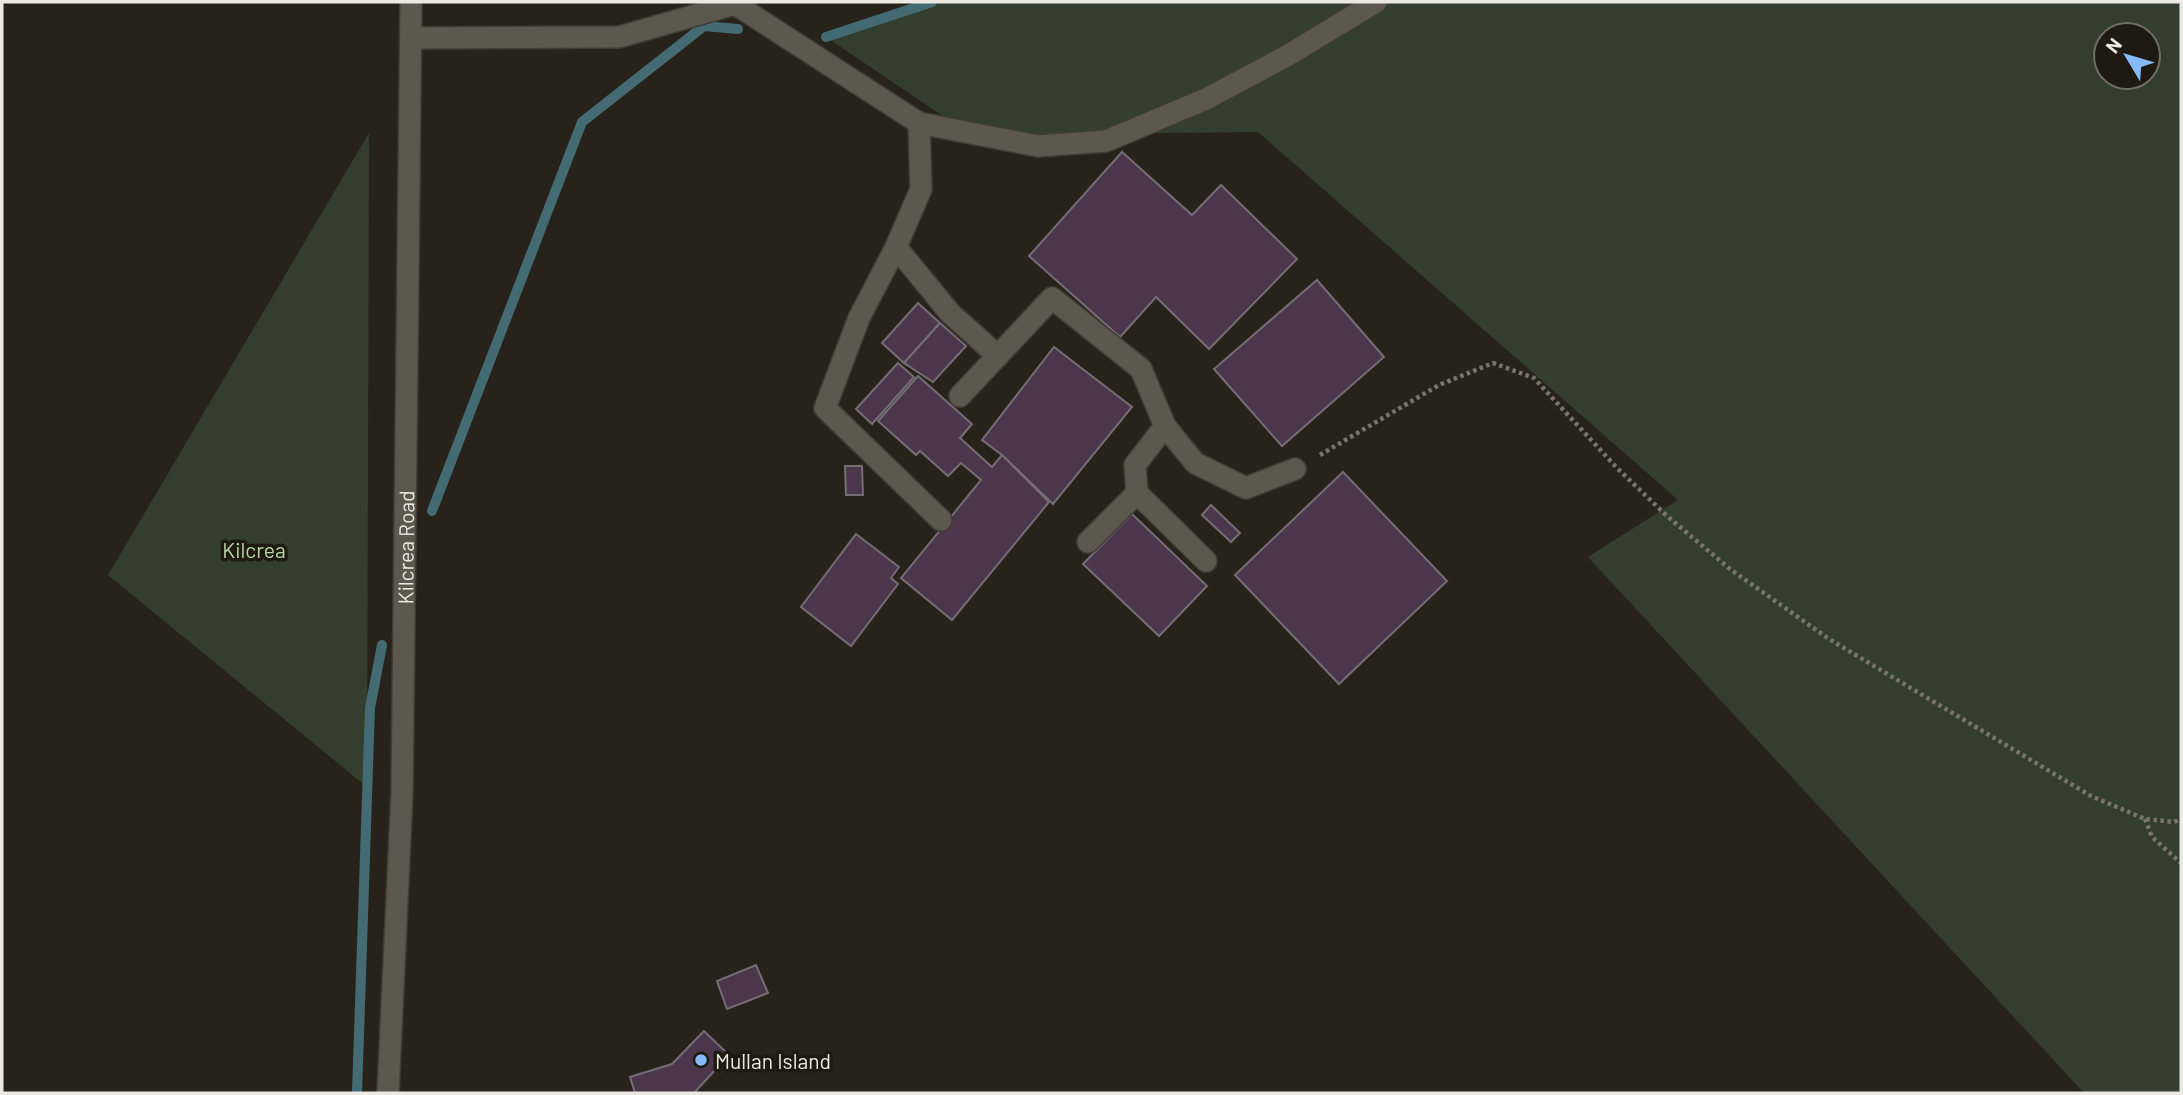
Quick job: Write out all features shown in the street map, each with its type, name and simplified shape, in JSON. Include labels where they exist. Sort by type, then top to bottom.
[{"type":"street","name":"Kilcrea Road","points":[[388,1093],[402,793],[411,2]]},
{"type":"street","points":[[412,38],[619,37],[736,4],[919,123],[1038,146],[1106,141],[1206,99],[1285,57],[1376,2]]},
{"type":"street","points":[[919,123],[920,189],[896,247],[859,318],[825,408],[941,520]]},
{"type":"street","points":[[896,247],[950,313],[998,356]]},
{"type":"street","points":[[960,396],[1052,298],[1141,369],[1165,426],[1195,463],[1246,488],[1295,469]]},
{"type":"street","points":[[1165,426],[1135,465],[1137,493],[1206,561]]},
{"type":"street","points":[[1088,542],[1137,493]]},
{"type":"path","points":[[1295,469],[1438,385],[1493,363],[1534,377],[1617,468],[1667,516],[1741,576],[1829,639],[2091,796],[2145,819],[2174,822],[2181,820]]},
{"type":"path","points":[[2145,819],[2152,838],[2181,863]]},
{"type":"green space","points":[[932,2],[2181,2],[2181,1093],[2084,1093],[1588,557],[1678,500],[1258,132],[971,135],[826,37]]},
{"type":"green space","name":"Kilcrea","points":[[369,133],[367,787],[108,575]]},
{"type":"building","points":[[1122,152],[1192,215],[1221,185],[1297,259],[1209,349],[1156,297],[1120,337],[1029,256]]},
{"type":"building","points":[[1317,280],[1384,357],[1282,446],[1214,369]]},
{"type":"building","points":[[918,303],[940,323],[904,363],[882,343]]},
{"type":"building","points":[[940,323],[966,346],[933,382],[904,363]]},
{"type":"building","points":[[1054,347],[1132,407],[1053,504],[1002,455],[982,440]]},
{"type":"building","points":[[898,363],[914,377],[872,424],[856,409]]},
{"type":"building","points":[[918,376],[972,424],[960,438],[992,467],[1002,455],[1049,502],[952,620],[901,578],[981,480],[961,463],[948,476],[920,451],[916,455],[878,421]]},
{"type":"building","points":[[845,466],[862,466],[863,495],[846,495]]},
{"type":"building","points":[[1343,472],[1447,581],[1339,684],[1235,575]]},
{"type":"building","points":[[1211,505],[1240,533],[1231,542],[1202,515]]},
{"type":"building","points":[[1132,514],[1207,586],[1159,636],[1083,564]]},
{"type":"building","points":[[856,534],[899,567],[891,578],[898,584],[851,646],[801,607]]},
{"type":"building","points":[[756,965],[768,993],[727,1009],[717,981]]},
{"type":"building","name":"Mullan Island","points":[[704,1031],[729,1055],[694,1093],[635,1093],[630,1077],[672,1064]]},
{"type":"waterway","points":[[826,37],[932,2]]},
{"type":"waterway","points":[[432,511],[582,122],[704,26],[738,29]]},
{"type":"waterway","points":[[357,1093],[370,708],[382,645]]},
{"type":"place","name":"Mullan Island","points":[[701,1060]]}]
